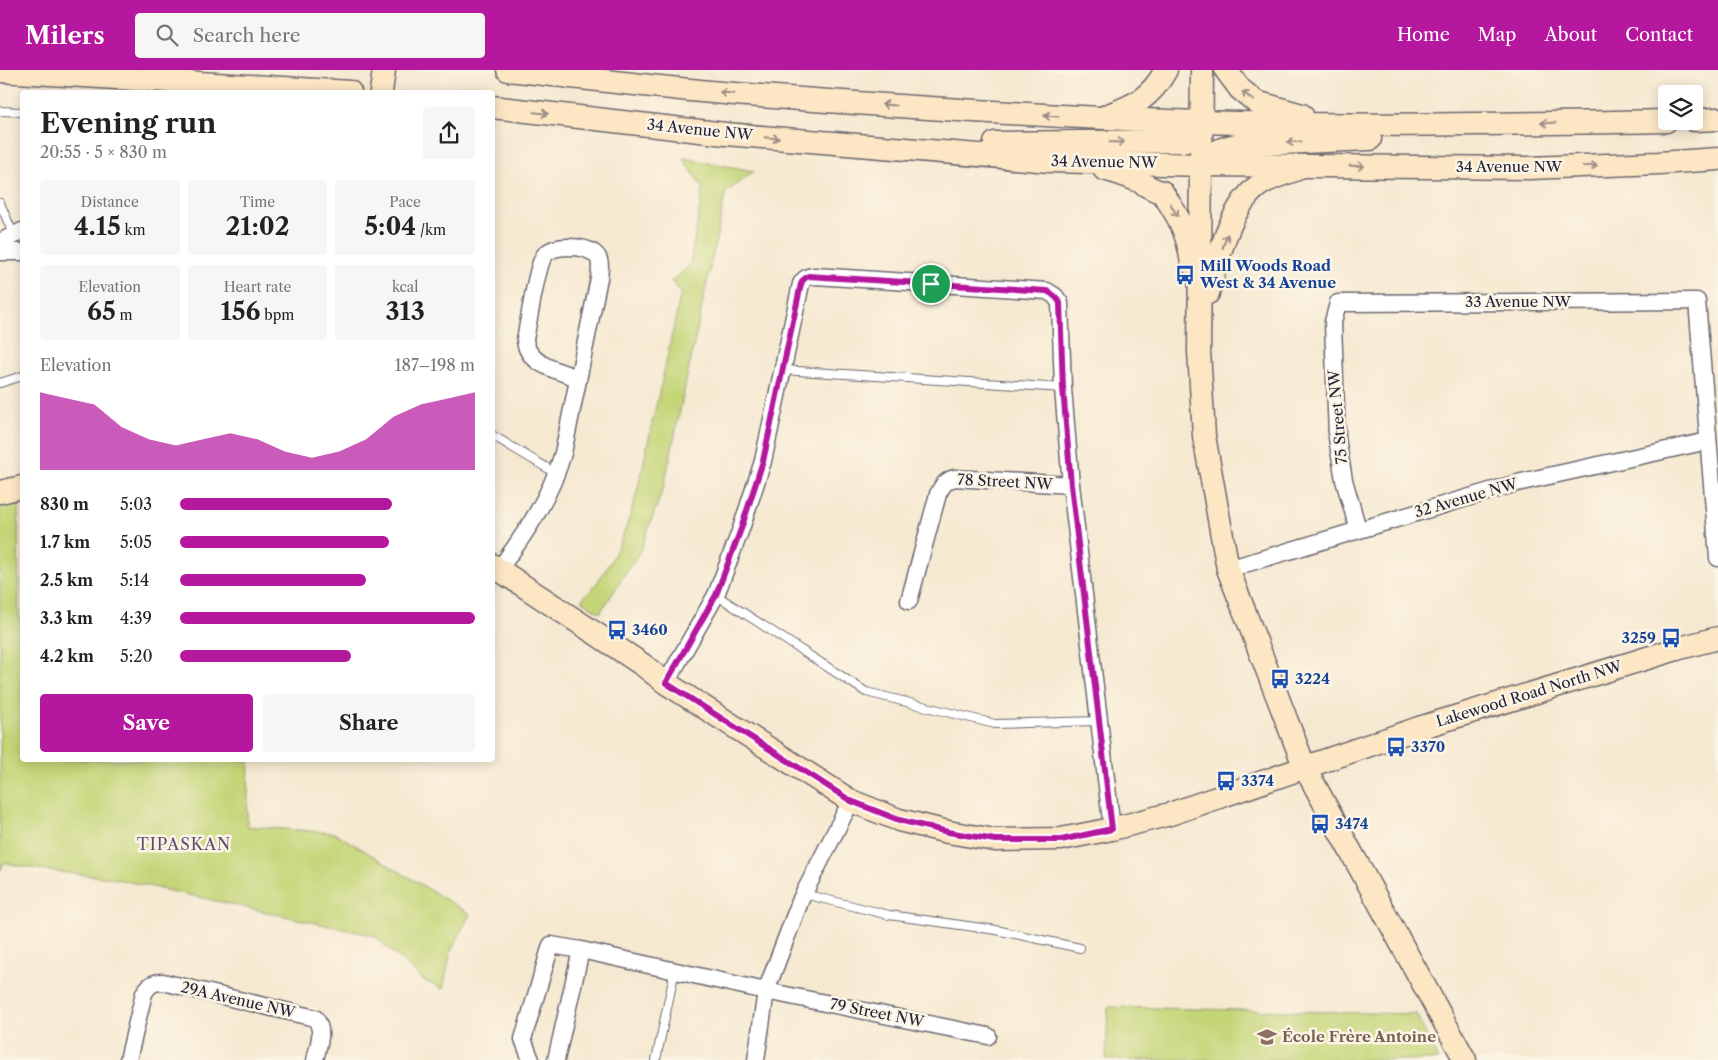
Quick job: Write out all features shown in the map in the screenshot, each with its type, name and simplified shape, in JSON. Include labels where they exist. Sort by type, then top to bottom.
[{"type":"main road","points":[[381,90],[384,70]]},
{"type":"main road","points":[[508,70],[732,94],[1100,118],[1202,122],[1447,125],[1658,121]]},
{"type":"main road","points":[[1100,118],[1127,109],[1139,102],[1151,93],[1166,70]]},
{"type":"main road","points":[[1202,70],[1199,351],[1204,436],[1228,569],[1304,768],[1465,1060]]},
{"type":"main road","points":[[1226,70],[1240,89],[1256,102],[1297,114],[1344,124]]},
{"type":"main road","points":[[0,71],[320,90]]},
{"type":"main road","name":"34 Avenue NW","points":[[495,107],[726,134],[1071,161],[1202,165],[1529,168],[1718,159]]},
{"type":"main road","points":[[1703,119],[1718,118]]},
{"type":"main road","points":[[912,150],[963,144],[1185,141],[1196,138],[1202,122]]},
{"type":"main road","points":[[1202,165],[1215,152],[1222,148],[1236,145],[1380,138],[1447,125]]},
{"type":"main road","points":[[1071,161],[1117,172],[1141,182],[1158,192],[1162,192],[1174,210],[1190,243],[1200,321]]},
{"type":"main road","points":[[1200,321],[1228,231],[1246,197],[1259,185],[1309,165]]},
{"type":"main road","points":[[0,492],[20,488]]},
{"type":"main road","name":"Lakewood Road North NW","points":[[496,567],[643,665],[666,683],[851,801],[899,820],[948,832],[995,840],[1061,840],[1170,814],[1419,728],[1661,653],[1718,638]]},
{"type":"street","name":"Lakewood Road North NW","points":[[496,567],[517,545],[557,474],[563,453],[601,264],[594,253],[584,249],[561,247],[551,250],[544,256],[535,288],[526,347],[528,352],[543,364],[578,378]]},
{"type":"street","points":[[0,252],[20,255]]},
{"type":"street","name":"78 Street NW","points":[[782,370],[801,284],[808,276],[1047,291],[1055,296],[1060,303],[1063,388],[1071,485],[1112,829]]},
{"type":"street","name":"33 Avenue NW","points":[[1338,303],[1697,301],[1708,441]]},
{"type":"street","name":"75 Street NW","points":[[1338,303],[1333,322],[1337,438],[1344,480],[1358,529]]},
{"type":"street","points":[[666,683],[716,595],[741,529],[763,461],[782,370]]},
{"type":"street","points":[[1708,441],[1718,558]]},
{"type":"street","name":"32 Avenue NW","points":[[1228,569],[1517,483],[1708,441]]},
{"type":"street","name":"78 Street NW","points":[[909,602],[938,494],[947,480],[954,478],[1071,485]]},
{"type":"street","points":[[756,1060],[766,991],[804,894],[851,801]]},
{"type":"street","name":"79 Street NW","points":[[531,1060],[522,1039],[551,945],[988,1036]]},
{"type":"street","points":[[556,1060],[581,950]]},
{"type":"street","name":"29A Avenue NW","points":[[128,1060],[144,993],[152,983],[163,982],[315,1018],[320,1024],[321,1033],[315,1060]]},
{"type":"lane","points":[[0,110],[20,112]]},
{"type":"lane","points":[[0,203],[12,236],[20,251]]},
{"type":"lane","points":[[782,370],[1063,388]]},
{"type":"lane","points":[[0,383],[20,377]]},
{"type":"lane","points":[[495,437],[557,474]]},
{"type":"lane","points":[[716,595],[866,692],[995,724],[1098,721]]},
{"type":"lane","points":[[804,894],[889,915],[996,930],[1080,948]]},
{"type":"lane","points":[[656,1060],[675,970]]},
{"type":"green space","points":[[683,158],[754,171],[726,192],[664,486],[640,551],[600,613],[581,600],[597,583],[610,562],[630,516],[643,467],[681,292],[671,281],[690,266],[703,188]]},
{"type":"green space","points":[[18,500],[20,762],[249,762],[247,826],[335,833],[470,914],[451,951],[443,989],[423,980],[375,936],[112,878],[4,863],[0,871],[0,506]]},
{"type":"green space","name":"École Frère Antoine","points":[[1108,1007],[1416,1014],[1438,1060],[1106,1060]]},
{"type":"place","name":"Mill Woods Road West & 34 Avenue","points":[[1185,275]]},
{"type":"place","name":"3460","points":[[617,630]]},
{"type":"place","name":"3259","points":[[1671,638]]},
{"type":"place","name":"3224","points":[[1280,679]]},
{"type":"place","name":"3370","points":[[1396,747]]},
{"type":"place","name":"3374","points":[[1226,781]]},
{"type":"place","name":"3474","points":[[1320,824]]},
{"type":"place","name":"École Frère Antoine","points":[[1267,1037]]},
{"type":"district","name":"TIPASKAN","points":[[184,844]]},
{"type":"route","points":[[808,276],[815,276],[931,284],[1047,291],[1055,296],[1060,303],[1063,388],[1071,485],[1112,829],[1061,840],[995,840],[948,832],[899,820],[851,801],[666,683],[716,595],[741,529],[763,461],[803,280],[808,276]]}]
